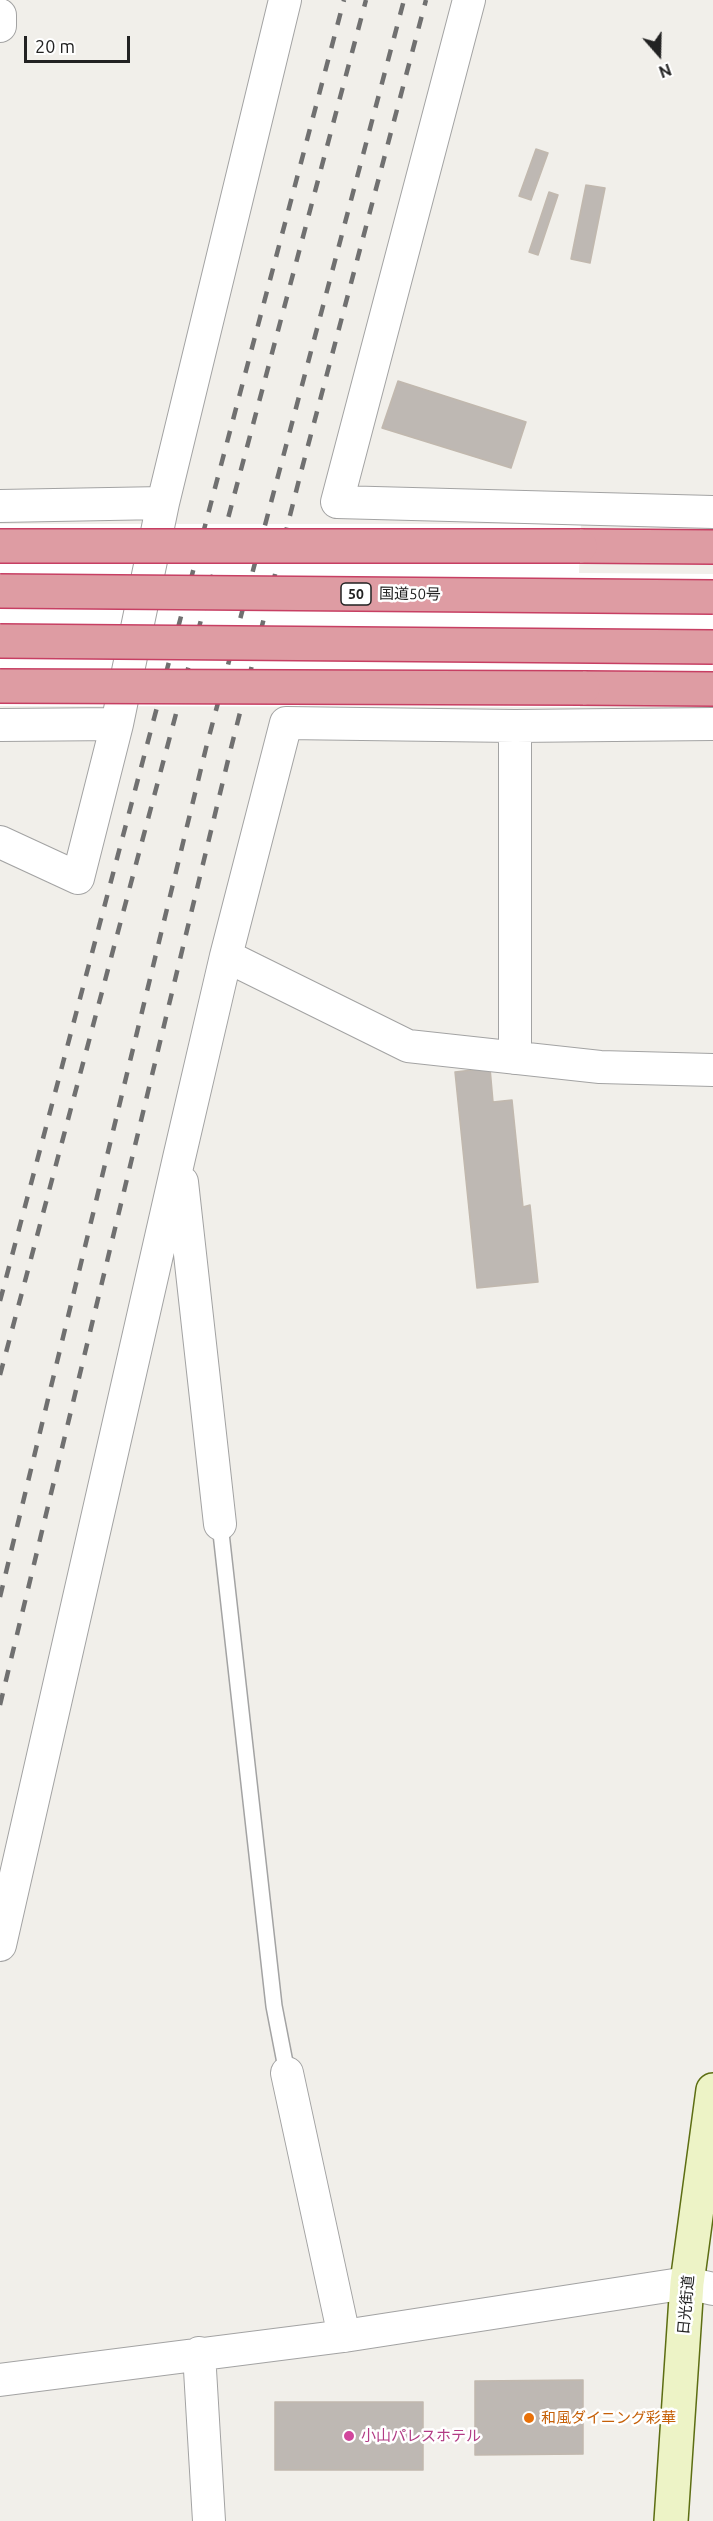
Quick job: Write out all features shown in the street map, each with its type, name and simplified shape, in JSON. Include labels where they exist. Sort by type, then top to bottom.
[{"type":"highway","points":[[0,546],[713,547]]},
{"type":"highway","name":"国道50号","points":[[0,591],[713,597]]},
{"type":"highway","points":[[0,641],[713,647]]},
{"type":"highway","points":[[0,686],[713,689]]},
{"type":"main road","name":"日光街道","points":[[671,2521],[700,2286],[713,2090]]},
{"type":"street","points":[[0,843],[78,878],[117,724],[163,503],[285,0]]},
{"type":"street","points":[[469,0],[337,502],[713,512]]},
{"type":"street","points":[[0,506],[163,503]]},
{"type":"street","points":[[0,1945],[226,956],[285,723],[515,726],[713,724]]},
{"type":"street","points":[[0,725],[117,724]]},
{"type":"street","points":[[515,726],[515,1058]]},
{"type":"street","points":[[226,956],[408,1046],[600,1067],[713,1070]]},
{"type":"street","points":[[179,1158],[220,1524]]},
{"type":"street","points":[[287,2073],[344,2336]]},
{"type":"street","points":[[0,2380],[344,2336],[700,2286]]},
{"type":"street","points":[[199,2353],[209,2521]]},
{"type":"lane","points":[[220,1524],[274,2006],[287,2073]]},
{"type":"pier","points":[[0,524],[581,524],[579,573],[713,574],[713,672],[581,671],[580,707],[0,706]]},
{"type":"building","points":[[536,149],[548,153],[531,200],[519,196]]},
{"type":"building","points":[[586,185],[605,188],[590,263],[571,259]]},
{"type":"building","points":[[549,192],[558,195],[538,255],[529,252]]},
{"type":"building","points":[[398,381],[526,422],[511,468],[382,428]]},
{"type":"building","points":[[490,1068],[493,1102],[512,1100],[523,1207],[530,1205],[538,1282],[477,1288],[455,1072]]},
{"type":"building","name":"和風ダイニング彩華","points":[[583,2380],[583,2454],[475,2455],[475,2381]]},
{"type":"building","name":"小山パレスホテル","points":[[275,2402],[423,2402],[423,2470],[275,2470]]},
{"type":"railway","points":[[0,1301],[344,0]]},
{"type":"railway","points":[[0,1375],[366,0]]},
{"type":"railway","points":[[0,1597],[206,748],[404,0]]},
{"type":"railway","points":[[0,1705],[230,752],[301,472],[426,0]]},
{"type":"place","name":"和風ダイニング彩華","points":[[529,2418]]},
{"type":"place","name":"小山パレスホテル","points":[[349,2436]]}]
